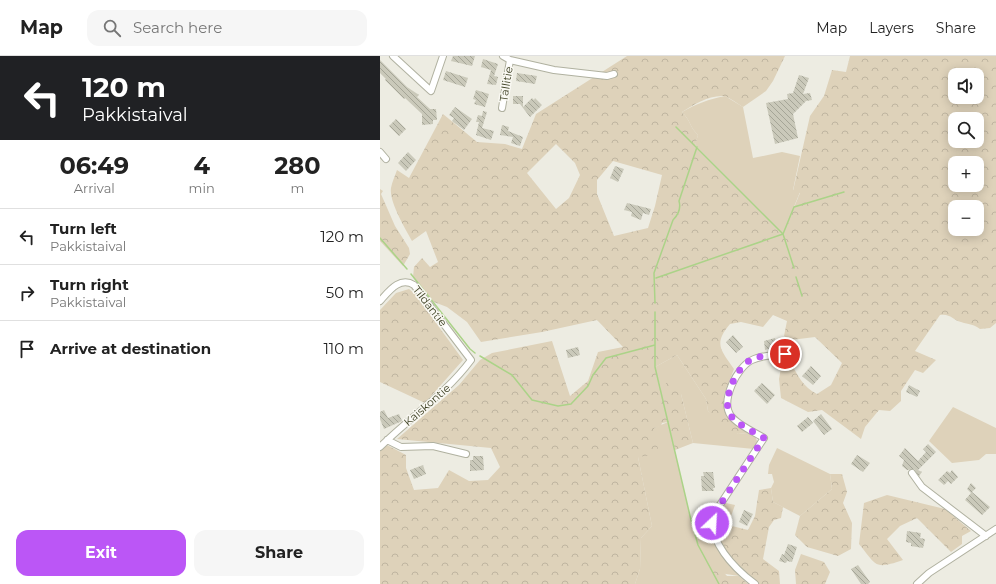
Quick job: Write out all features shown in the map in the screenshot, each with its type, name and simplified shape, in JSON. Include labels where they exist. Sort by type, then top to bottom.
[{"type":"street","points":[[393,56],[431,91],[442,56]]},
{"type":"street","points":[[503,56],[510,60],[554,70],[607,76],[614,74]]},
{"type":"street","name":"Tallitie","points":[[502,108],[510,60]]},
{"type":"street","points":[[380,152],[386,159]]},
{"type":"street","name":"Tildantie","points":[[380,301],[398,284],[411,283],[471,360]]},
{"type":"street","points":[[755,584],[736,568],[713,533],[712,523],[714,514],[764,438],[732,417],[727,408],[728,397],[736,376],[742,366],[751,360],[761,357],[785,354]]},
{"type":"street","name":"Kaiskontie","points":[[380,447],[437,397],[463,372],[471,360]]},
{"type":"street","points":[[387,440],[401,447],[433,446],[466,454]]},
{"type":"street","points":[[912,473],[922,487],[986,536]]},
{"type":"street","points":[[917,584],[928,572],[996,529]]},
{"type":"green space","points":[[627,56],[785,56],[773,81],[766,91],[743,107],[731,99],[724,96],[718,96],[702,101],[682,112],[698,135],[695,146],[783,234],[800,193],[793,191],[810,116],[824,96],[832,70],[846,72],[850,56],[996,56],[996,323],[990,328],[980,329],[949,316],[940,315],[915,351],[936,360],[923,373],[915,370],[901,391],[901,401],[890,411],[879,410],[865,427],[861,439],[822,410],[808,412],[781,398],[779,379],[782,362],[791,363],[804,385],[817,394],[831,385],[842,363],[815,337],[791,340],[784,336],[787,321],[773,315],[763,327],[741,322],[730,324],[720,342],[723,352],[734,369],[724,395],[725,413],[747,433],[738,434],[726,429],[708,411],[706,399],[677,355],[655,367],[661,389],[670,379],[676,380],[693,443],[675,450],[668,422],[662,423],[661,426],[654,428],[659,454],[638,457],[652,526],[641,538],[640,569],[635,584],[380,584],[380,451],[387,445],[406,455],[406,468],[414,490],[438,488],[449,470],[469,481],[488,480],[500,467],[491,448],[397,439],[459,385],[480,360],[492,353],[552,341],[570,396],[588,381],[598,352],[623,347],[597,320],[542,332],[481,342],[467,322],[447,307],[434,302],[413,277],[414,267],[422,258],[430,267],[438,262],[426,231],[412,241],[392,200],[391,186],[397,170],[409,178],[443,114],[477,142],[505,144],[522,149],[536,114]],"holes":[[[556,144],[575,163],[580,175],[569,198],[556,209],[527,173]],[[613,161],[662,175],[648,228],[614,236],[597,194],[597,180]]]},
{"type":"green space","points":[[725,96],[743,107],[753,158],[782,152],[800,156],[793,190],[800,192],[783,234],[695,145],[698,135],[682,112],[703,102]]},
{"type":"green space","points":[[380,189],[383,191],[381,194],[395,226],[409,248],[410,254],[403,266],[380,241]]},
{"type":"green space","points":[[409,289],[415,294],[463,360],[425,403],[380,382],[380,310],[396,293]]},
{"type":"green space","points":[[677,355],[706,399],[708,411],[738,434],[747,433],[755,436],[757,441],[754,449],[693,443],[681,394],[661,389],[655,367]]},
{"type":"green space","points":[[953,407],[996,428],[996,454],[986,454],[979,460],[952,463],[929,441]]},
{"type":"green space","points":[[668,422],[691,520],[708,523],[709,532],[739,576],[713,572],[719,584],[635,584],[640,569],[641,538],[652,526],[638,457],[654,428]]},
{"type":"green space","points":[[777,448],[830,474],[832,489],[800,516],[773,502],[771,488],[774,482],[772,474],[768,474],[769,465]]},
{"type":"green space","points":[[830,474],[842,474],[847,492],[843,503],[852,523],[851,549],[838,556],[807,547],[795,535],[800,516],[832,489]]},
{"type":"green space","points":[[771,488],[773,502],[783,507],[781,518],[774,520],[769,527],[763,559],[779,571],[780,584],[758,584],[740,569],[727,553],[718,538],[716,524],[718,516],[726,503],[735,505],[728,525],[748,530],[755,516],[759,490]]},
{"type":"green space","points":[[887,495],[945,509],[971,531],[962,536],[962,544],[951,552],[917,518],[900,526],[887,539],[903,560],[886,565],[877,564],[869,557],[859,544],[864,503]]},
{"type":"green space","points":[[801,554],[824,562],[830,572],[825,584],[796,584],[795,570]]},
{"type":"green space","points":[[720,568],[727,576],[739,576],[748,584],[719,584],[712,571]]},
{"type":"building","points":[[453,56],[475,56],[472,66],[451,61]]},
{"type":"building","points":[[483,59],[498,64],[494,76],[498,77],[496,85],[487,84],[491,70],[481,67]]},
{"type":"building","points":[[380,60],[407,87],[419,95],[417,97],[430,109],[436,109],[437,120],[433,120],[433,124],[422,125],[422,114],[405,98],[404,99],[380,73]]},
{"type":"building","points":[[446,71],[468,78],[465,87],[443,80]]},
{"type":"building","points":[[517,73],[537,76],[535,84],[516,81]]},
{"type":"building","points":[[799,75],[809,78],[803,94],[810,93],[812,100],[806,101],[793,114],[798,138],[775,144],[766,103],[788,99],[787,94],[793,93]]},
{"type":"building","points":[[476,90],[489,94],[485,107],[474,104],[476,100],[473,99]]},
{"type":"building","points":[[513,96],[523,96],[523,107],[532,98],[534,100],[535,98],[542,105],[530,117],[520,104],[513,104]]},
{"type":"building","points":[[455,107],[472,119],[464,130],[452,121],[454,118],[449,115]]},
{"type":"building","points":[[483,111],[487,112],[482,128],[494,131],[491,140],[476,135],[479,122],[476,122],[478,115],[482,116]]},
{"type":"building","points":[[396,119],[406,129],[399,136],[389,126]]},
{"type":"building","points":[[502,125],[509,127],[508,131],[523,137],[520,146],[511,143],[513,137],[500,135]]},
{"type":"building","points":[[408,152],[416,160],[406,171],[398,163]]},
{"type":"building","points":[[615,166],[624,169],[618,182],[610,178]]},
{"type":"building","points":[[627,203],[651,209],[649,215],[643,213],[641,220],[631,216],[632,212],[624,210]]},
{"type":"building","points":[[733,335],[743,347],[736,353],[726,342]]},
{"type":"building","points":[[775,338],[777,346],[765,350],[764,341]]},
{"type":"building","points":[[578,347],[580,355],[568,358],[566,350]]},
{"type":"building","points":[[811,366],[821,376],[813,385],[802,376]]},
{"type":"building","points":[[762,383],[775,395],[767,404],[754,391]]},
{"type":"building","points":[[909,385],[920,391],[917,397],[906,392]]},
{"type":"building","points":[[384,410],[388,418],[399,414],[402,421],[384,429],[380,419],[380,412]]},
{"type":"building","points":[[821,414],[832,429],[824,435],[813,421]]},
{"type":"building","points":[[808,417],[813,423],[802,432],[797,426]]},
{"type":"building","points":[[928,444],[936,452],[918,470],[922,472],[919,476],[914,469],[907,470],[902,466],[904,460],[899,456],[905,448],[918,461],[926,452],[923,449]]},
{"type":"building","points":[[857,455],[870,463],[863,472],[851,464]]},
{"type":"building","points":[[473,456],[483,456],[484,470],[470,471],[470,460],[473,460]]},
{"type":"building","points":[[423,465],[426,474],[414,479],[410,470]]},
{"type":"building","points":[[952,470],[958,477],[951,484],[948,481],[944,485],[938,480],[947,471],[950,473]]},
{"type":"building","points":[[703,472],[713,472],[714,491],[702,491],[701,476],[704,476]]},
{"type":"building","points":[[971,483],[976,488],[972,492],[990,507],[982,515],[965,500],[971,493],[967,489]]},
{"type":"building","points":[[744,510],[753,514],[747,526],[739,522]]},
{"type":"building","points":[[907,531],[921,533],[920,538],[925,539],[923,548],[911,546],[911,543],[906,542]]},
{"type":"building","points":[[788,544],[797,547],[792,562],[787,561],[786,563],[779,561],[782,554],[784,555]]},
{"type":"building","points":[[858,565],[870,582],[868,584],[861,584],[851,569]]},
{"type":"waterway","points":[[676,127],[783,234],[794,268]]},
{"type":"waterway","points":[[655,303],[654,273],[673,220],[679,211],[679,201],[697,147]]},
{"type":"waterway","points":[[656,278],[783,234],[794,207],[844,192]]},
{"type":"waterway","points":[[380,238],[407,269]]},
{"type":"waterway","points":[[411,274],[470,349],[475,353]]},
{"type":"waterway","points":[[796,277],[802,296]]},
{"type":"waterway","points":[[655,312],[655,367],[698,545],[719,584]]},
{"type":"waterway","points":[[480,356],[512,375],[532,400],[558,406],[571,404],[588,386],[593,375],[606,358],[655,345]]},
{"type":"route","points":[[712,523],[714,514],[764,438],[736,420],[728,411],[728,397],[736,376],[742,366],[751,360],[761,357],[785,354]]}]
